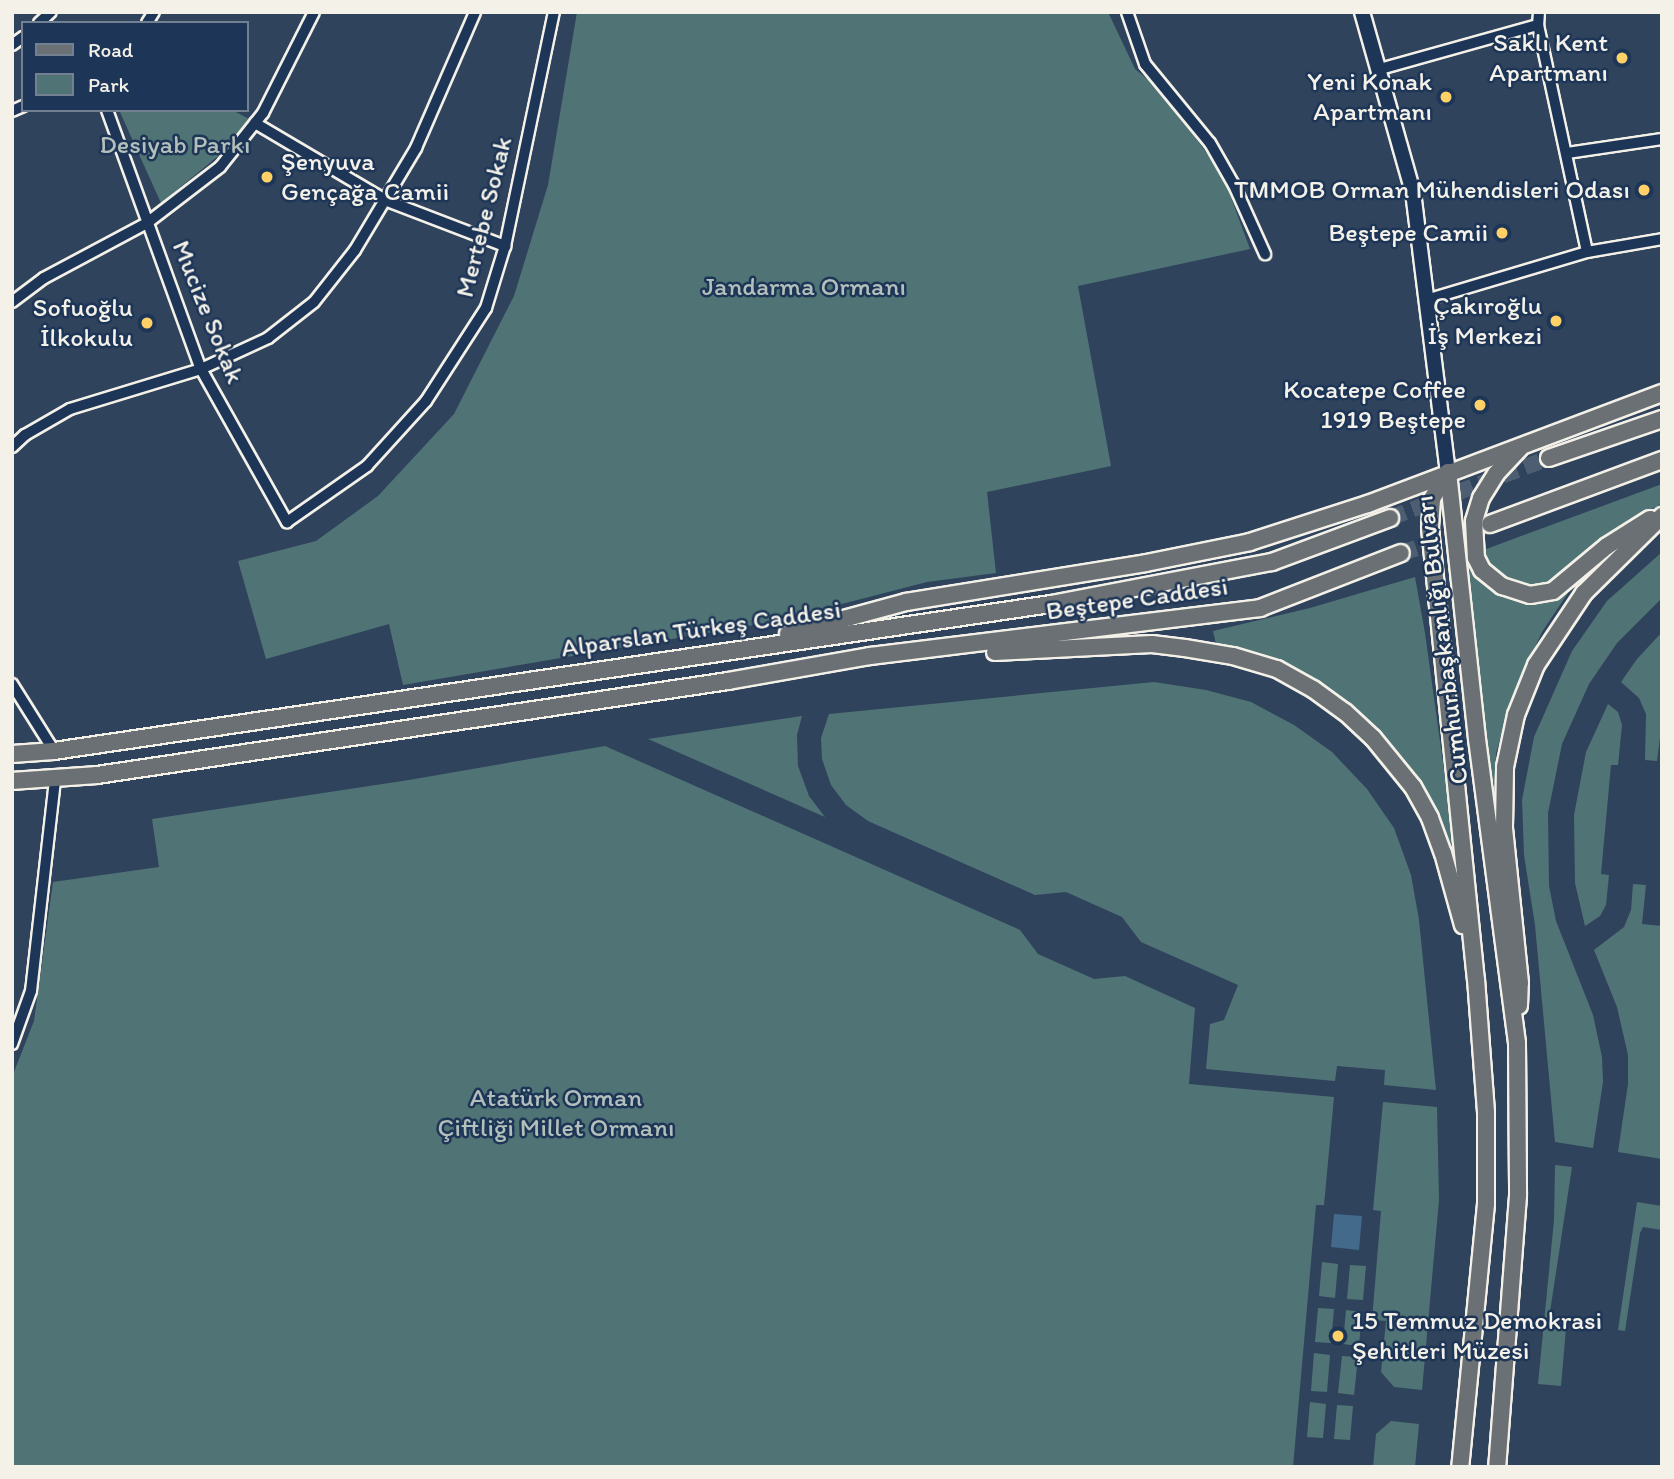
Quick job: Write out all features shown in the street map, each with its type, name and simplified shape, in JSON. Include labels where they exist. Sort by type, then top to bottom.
[{"type":"main road","points":[[1362,12],[1413,192],[1448,472]]},
{"type":"main road","points":[[732,650],[906,602],[1146,563],[1250,542],[1368,504],[1662,393]]},
{"type":"main road","points":[[1549,458],[1662,419]]},
{"type":"main road","points":[[1527,442],[1496,474],[1481,498],[1474,521],[1476,558],[1482,569],[1502,586],[1530,594],[1553,591],[1607,546],[1662,514]]},
{"type":"main road","points":[[1490,524],[1662,460]]},
{"type":"main road","name":"Cumhurbaşkanlığı Bulvarı","points":[[1448,472],[1432,499],[1430,528],[1476,979],[1486,1113],[1486,1204],[1460,1467]]},
{"type":"main road","name":"Cumhurbaşkanlığı Bulvarı","points":[[1448,472],[1477,739],[1517,1043],[1518,1196],[1497,1467]]},
{"type":"main road","points":[[1517,1043],[1520,983],[1504,827],[1506,767],[1516,715],[1536,665],[1584,593],[1662,514]]},
{"type":"main road","name":"Alparslan Türkeş Caddesi","points":[[12,754],[54,751],[1051,604],[1259,564],[1390,518]]},
{"type":"main road","name":"Beştepe Caddesi","points":[[870,656],[1259,608],[1401,553]]},
{"type":"main road","points":[[870,656],[1152,644],[1209,651],[1276,670],[1345,712],[1373,737],[1413,787],[1430,818],[1443,853],[1476,979]]},
{"type":"main road","name":"Alparslan Türkeş Caddesi","points":[[12,781],[54,779],[406,729],[870,656]]},
{"type":"street","points":[[12,302],[44,278],[147,223],[220,167],[255,123],[314,12]]},
{"type":"street","points":[[12,447],[25,435],[70,409],[201,369],[268,338],[314,302],[355,250],[416,148],[475,12]]},
{"type":"street","name":"Mertebe Sokak","points":[[287,522],[367,466],[426,401],[486,308],[505,246],[554,12]]},
{"type":"street","points":[[1127,12],[1145,64],[1210,143],[1234,185],[1265,254]]},
{"type":"street","points":[[1539,12],[1538,25],[1587,252]]},
{"type":"street","points":[[1380,69],[1538,25]]},
{"type":"street","name":"Mucize Sokak","points":[[108,112],[201,369],[287,522]]},
{"type":"street","points":[[255,123],[385,200],[505,246]]},
{"type":"street","points":[[1567,153],[1662,139]]},
{"type":"street","points":[[1426,300],[1587,252],[1662,239]]},
{"type":"street","points":[[12,684],[54,751]]},
{"type":"street","points":[[12,1044],[31,991],[54,779]]},
{"type":"green space","name":"Jandarma Ormanı","points":[[577,12],[1108,12],[1135,69],[1162,91],[1223,176],[1250,249],[1078,286],[1111,466],[987,492],[996,573],[927,582],[772,622],[403,685],[389,624],[266,659],[238,561],[316,541],[378,496],[454,414],[514,296],[548,185]]},
{"type":"green space","name":"Desiyab Parkı","points":[[120,112],[236,112],[249,119],[223,152],[161,203]]},
{"type":"green space","points":[[1662,484],[1662,503],[1607,536],[1564,579],[1549,587],[1514,584],[1490,569],[1481,551]]},
{"type":"green space","points":[[1662,552],[1662,598],[1617,643],[1589,684],[1562,744],[1548,813],[1549,886],[1556,921],[1593,1015],[1602,1057],[1603,1082],[1593,1148],[1555,1142],[1535,925],[1524,855],[1522,800],[1534,737],[1572,651],[1607,601]]},
{"type":"green space","points":[[1469,559],[1487,586],[1510,599],[1535,603],[1568,593],[1542,632],[1513,695],[1496,753],[1495,782],[1491,785],[1465,560]]},
{"type":"green space","points":[[1415,577],[1459,878],[1437,814],[1420,781],[1377,730],[1330,690],[1273,659],[1216,644],[1213,631],[1310,608]]},
{"type":"green space","points":[[1662,632],[1662,721],[1657,761],[1645,760],[1646,714],[1639,698],[1621,682],[1637,659]]},
{"type":"green space","points":[[1154,682],[1206,690],[1251,702],[1294,725],[1332,752],[1367,789],[1394,828],[1411,875],[1419,920],[1436,1090],[1384,1085],[1385,1070],[1337,1066],[1335,1081],[1206,1069],[1210,1024],[1224,1020],[1238,985],[1141,942],[1122,917],[1066,892],[1035,895],[868,821],[846,805],[831,785],[822,759],[821,738],[829,714]]},
{"type":"green space","points":[[1608,704],[1618,712],[1622,725],[1618,765],[1611,765],[1601,874],[1609,875],[1606,905],[1600,916],[1585,926],[1575,883],[1574,815],[1586,752]]},
{"type":"green space","points":[[802,716],[797,735],[798,766],[809,796],[825,817],[648,739]]},
{"type":"green space","name":"Atatürk Orman Çiftliği Millet Ormanı","points":[[605,746],[1020,930],[1038,954],[1094,979],[1125,976],[1195,1008],[1189,1084],[1334,1097],[1324,1205],[1316,1205],[1293,1467],[12,1467],[12,1077],[34,1021],[53,882],[159,867],[152,819],[409,780]]},
{"type":"green space","points":[[1633,884],[1646,885],[1642,924],[1662,926],[1662,1159],[1618,1152],[1628,1084],[1628,1055],[1617,1007],[1594,950],[1624,927],[1631,910]]},
{"type":"green space","points":[[1383,1102],[1437,1107],[1439,1200],[1422,1390],[1394,1387],[1381,1372],[1386,1321],[1372,1320],[1381,1211],[1373,1210]]},
{"type":"green space","points":[[1555,1165],[1572,1167],[1548,1325],[1566,1328],[1561,1386],[1538,1384],[1554,1220]]},
{"type":"green space","points":[[1637,1202],[1662,1206],[1662,1230],[1643,1227],[1640,1233],[1625,1331],[1618,1330]]},
{"type":"green space","points":[[1322,1262],[1338,1264],[1335,1298],[1319,1296]]},
{"type":"green space","points":[[1350,1265],[1366,1266],[1363,1300],[1347,1299]]},
{"type":"green space","points":[[1318,1308],[1334,1309],[1331,1343],[1315,1342]]},
{"type":"green space","points":[[1346,1310],[1362,1312],[1359,1346],[1343,1344]]},
{"type":"green space","points":[[1314,1353],[1330,1355],[1327,1392],[1311,1391]]},
{"type":"green space","points":[[1342,1356],[1358,1357],[1354,1395],[1338,1393]]},
{"type":"green space","points":[[1310,1402],[1326,1404],[1323,1438],[1307,1437]]},
{"type":"green space","points":[[1337,1405],[1353,1406],[1350,1440],[1334,1439]]},
{"type":"green space","points":[[1391,1421],[1419,1424],[1415,1467],[1373,1467],[1376,1434]]},
{"type":"water","points":[[1334,1214],[1362,1216],[1359,1250],[1331,1247]]},
{"type":"tunnel","points":[[1390,518],[1549,458]]},
{"type":"tunnel","points":[[1401,553],[1486,526]]},
{"type":"place","name":"Saklı Kent Apartmanı","points":[[1622,58]]},
{"type":"place","name":"Yeni Konak Apartmanı","points":[[1446,97]]},
{"type":"place","name":"Şenyuva Gençağa Camii","points":[[267,177]]},
{"type":"place","name":"TMMOB Orman Mühendisleri Odası","points":[[1644,190]]},
{"type":"place","name":"Beştepe Camii","points":[[1502,233]]},
{"type":"place","name":"Çakıroğlu İş Merkezi","points":[[1556,321]]},
{"type":"place","name":"Sofuoğlu İlkokulu","points":[[147,323]]},
{"type":"place","name":"Kocatepe Coffee 1919 Beştepe","points":[[1480,405]]},
{"type":"place","name":"15 Temmuz Demokrasi Şehitleri Müzesi","points":[[1338,1336]]}]
